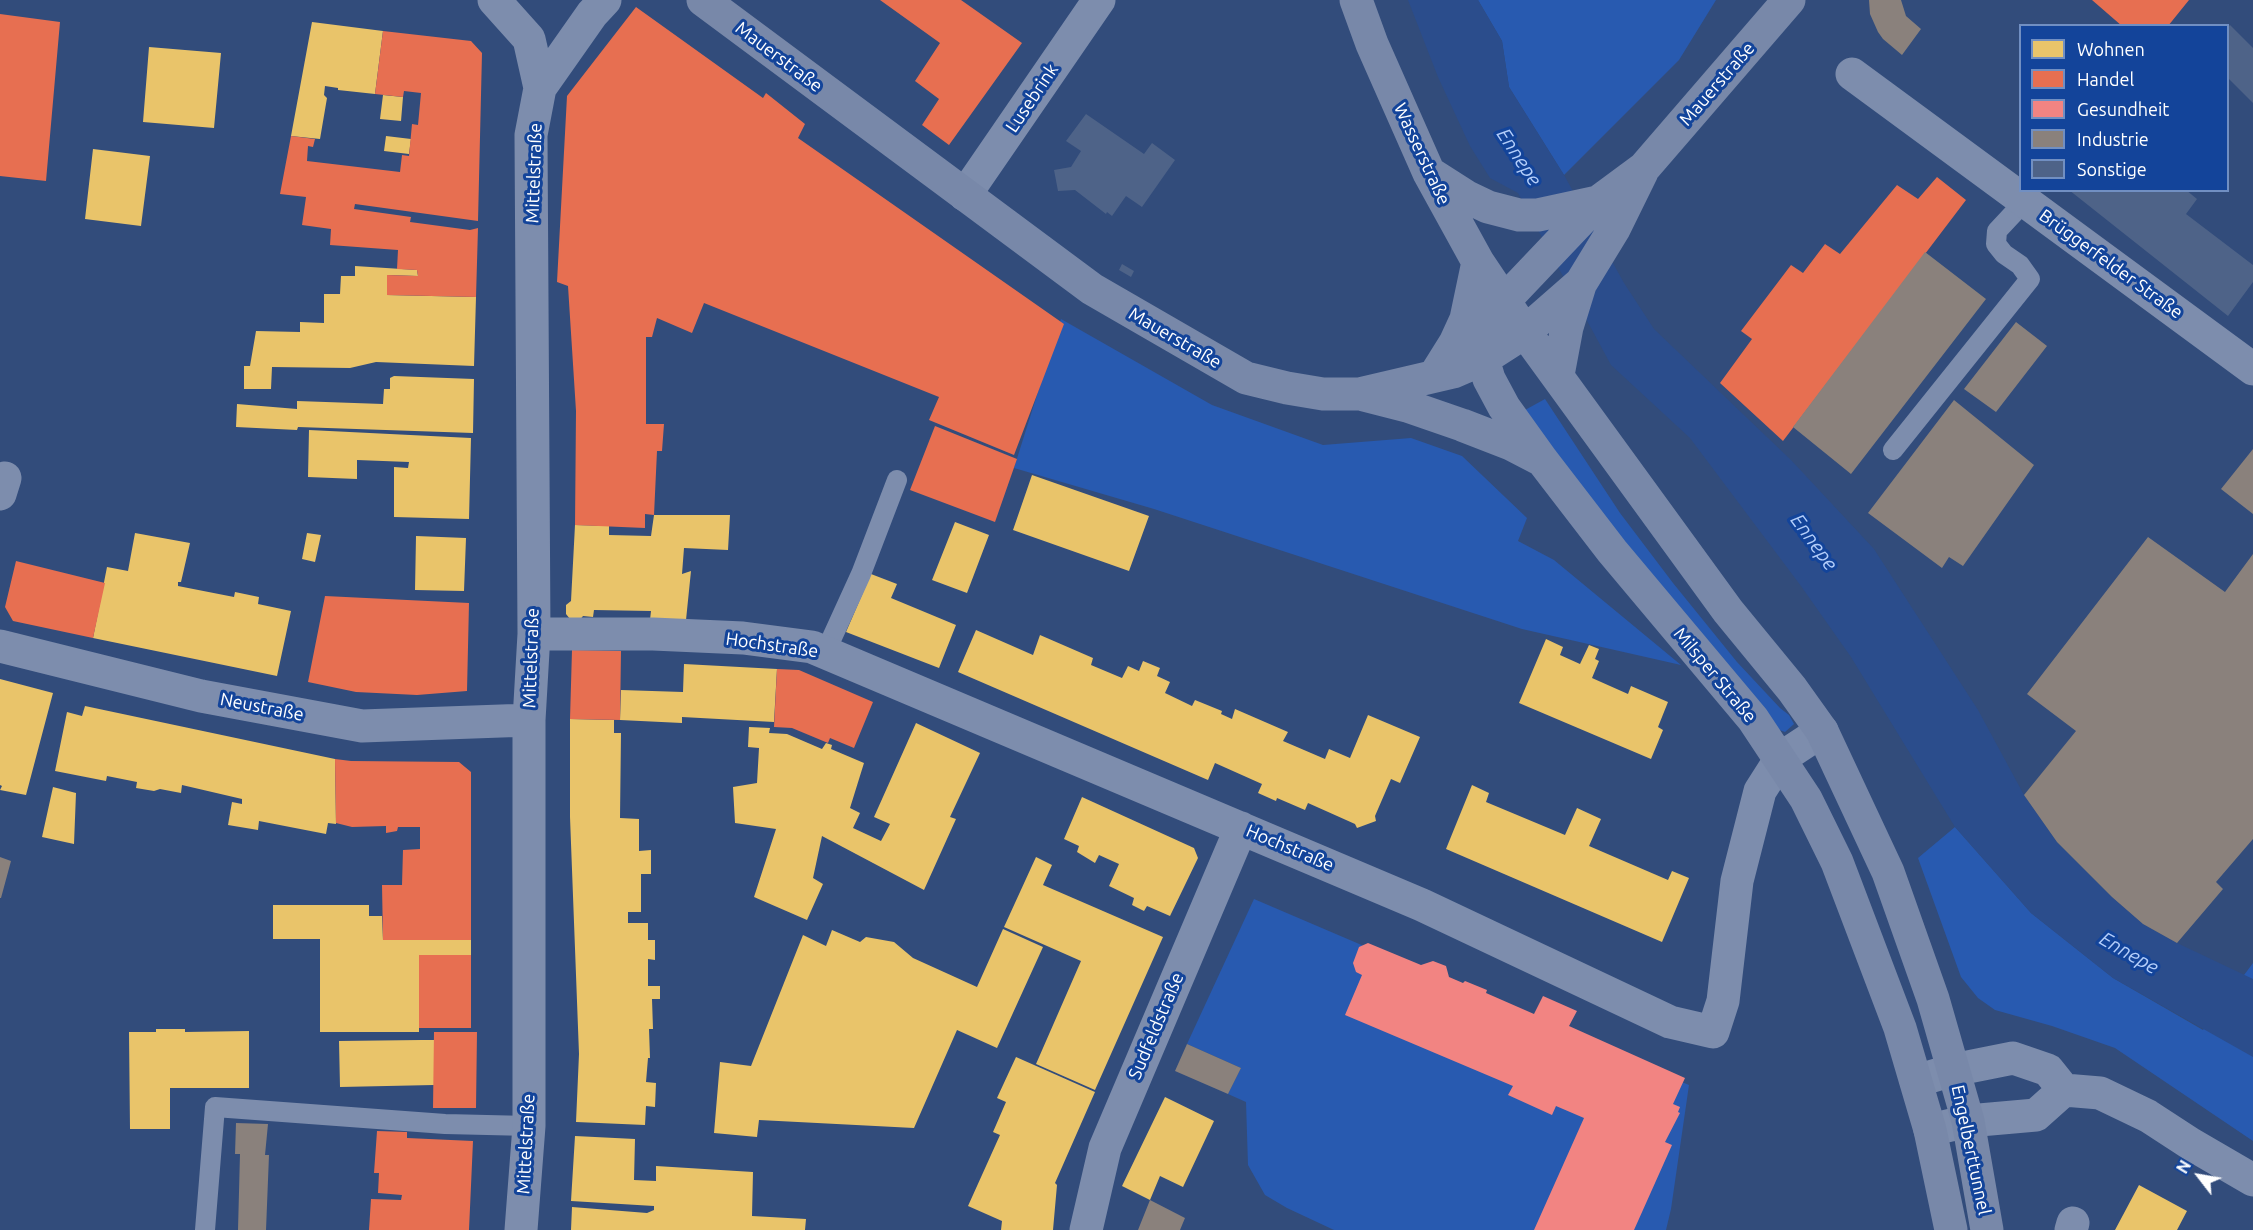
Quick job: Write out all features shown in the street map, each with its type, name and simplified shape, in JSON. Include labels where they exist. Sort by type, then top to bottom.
[{"type":"main road","name":"Mauerstraße","points":[[703,0],[1092,289],[1246,378],[1287,388],[1323,394],[1359,394],[1453,372],[1483,359],[1525,332],[1559,318],[1614,229],[1644,168]]},
{"type":"main road","name":"Wasserstraße","points":[[1356,0],[1372,44],[1429,173],[1478,262],[1514,290]]},
{"type":"main road","name":"Mauerstraße","points":[[1514,290],[1598,202],[1644,168],[1789,0]]},
{"type":"main road","points":[[1429,173],[1467,197],[1488,207],[1519,215],[1538,215],[1598,202]]},
{"type":"main road","points":[[1435,375],[1455,343],[1466,319],[1478,262]]},
{"type":"main road","points":[[1514,290],[1525,332],[1728,611],[1792,689],[1822,731],[1888,872],[1933,999],[1953,1070]]},
{"type":"main road","points":[[1483,359],[1485,338],[1514,290]]},
{"type":"main road","points":[[1558,375],[1559,318]]},
{"type":"main road","name":"Milsper Straße","points":[[1483,359],[1489,380],[1504,407],[1542,460],[1612,552],[1753,719],[1806,798],[1837,862],[1900,1029],[1930,1130]]},
{"type":"main road","points":[[1359,394],[1407,406],[1462,425],[1511,444],[1542,460]]},
{"type":"main road","name":"Engelberttunnel","points":[[1953,1070],[1968,1121],[1987,1230]]},
{"type":"main road","name":"Engelberttunnel","points":[[1930,1130],[1951,1230]]},
{"type":"street","name":"Mittelstraße","points":[[494,0],[529,39],[540,88],[531,135],[534,634],[529,720],[529,1126],[521,1230]]},
{"type":"street","name":"Mittelstraße","points":[[540,88],[592,14],[605,0]]},
{"type":"street","name":"Lusebrink","points":[[965,195],[1099,0]]},
{"type":"street","name":"Brüggerfelder Straße","points":[[1852,74],[2253,369]]},
{"type":"street","name":"Hochstraße","points":[[534,634],[652,634],[743,638],[812,647],[1422,905],[1670,1022],[1713,1032],[1723,1001],[1737,881],[1760,791],[1781,758],[1822,731]]},
{"type":"street","name":"Neustraße","points":[[0,646],[201,696],[362,726],[529,720]]},
{"type":"street","name":"Sudfeldstraße","points":[[1086,1230],[1105,1148],[1241,828]]},
{"type":"street","points":[[1916,1081],[1953,1070],[2013,1058],[2048,1070],[2064,1090]]},
{"type":"street","points":[[1930,1130],[1968,1121],[2036,1114],[2064,1090],[2100,1093],[2148,1116],[2253,1180]]},
{"type":"lane","points":[[1893,450],[2030,279],[2020,265],[2004,254],[1996,244],[1998,231],[2025,201]]},
{"type":"lane","points":[[825,652],[861,574],[897,480]]},
{"type":"lane","points":[[205,1230],[215,1107],[445,1124],[529,1126]]},
{"type":"shaded area","points":[[1478,0],[1716,0],[1679,60],[1564,175],[1509,87],[1502,41]]},
{"type":"shaded area","points":[[1061,319],[1212,405],[1323,445],[1411,438],[1462,456],[1527,518],[1518,541],[1554,560],[1681,665],[1522,629],[1154,509],[1014,468]]},
{"type":"shaded area","points":[[1545,399],[1620,513],[1673,583],[1737,662],[1789,715],[1794,724],[1785,732],[1777,729],[1614,532],[1525,410]]},
{"type":"shaded area","points":[[1955,827],[2031,913],[2113,978],[2203,1030],[2253,963],[2253,1141],[2115,1048],[2052,1026],[1995,1010],[1978,998],[1961,977],[1918,858]]},
{"type":"shaded area","points":[[1254,899],[1689,1085],[1666,1230],[1334,1230],[1265,1195],[1248,1165],[1246,1102],[1228,1094],[1241,1068],[1187,1044]]},
{"type":"water","name":"Ennepe","points":[[1408,0],[1478,0],[1502,41],[1509,87],[1564,175],[1624,283],[1654,329],[1791,460],[1874,549],[1978,710],[2024,795],[2057,842],[2112,897],[2143,924],[2253,979],[2253,1057],[2113,978],[2031,913],[1955,827],[1851,657],[1801,586],[1690,438],[1611,365],[1518,193],[1490,178],[1470,146],[1438,77]]},
{"type":"building: Wohnen","points":[[312,22],[383,31],[375,94],[338,90],[338,88],[325,86],[324,95],[327,98],[320,139],[291,136]]},
{"type":"building: Wohnen","points":[[149,47],[221,53],[214,128],[143,122]]},
{"type":"building: Wohnen","points":[[383,95],[403,97],[401,121],[380,119]]},
{"type":"building: Wohnen","points":[[386,136],[411,139],[409,154],[384,151]]},
{"type":"building: Wohnen","points":[[93,149],[150,156],[141,226],[85,219]]},
{"type":"building: Wohnen","points":[[355,266],[417,270],[418,276],[387,275],[387,295],[476,297],[474,366],[376,362],[350,368],[272,367],[271,389],[244,389],[244,366],[250,366],[256,331],[300,332],[300,322],[324,323],[324,294],[340,294],[341,276],[355,276]]},
{"type":"building: Wohnen","points":[[394,376],[474,379],[473,433],[236,427],[237,404],[297,409],[297,401],[383,404],[384,389],[390,389],[390,378]]},
{"type":"building: Wohnen","points":[[309,430],[471,438],[469,519],[394,517],[394,467],[408,468],[409,462],[357,460],[357,479],[308,477]]},
{"type":"building: Wohnen","points":[[1032,475],[1149,516],[1129,571],[1013,530]]},
{"type":"building: Wohnen","points":[[654,515],[730,515],[728,550],[684,548],[682,574],[691,571],[686,620],[650,620],[651,611],[594,610],[593,617],[583,616],[579,621],[570,619],[566,614],[566,605],[571,601],[575,525],[609,526],[609,535],[651,536]]},
{"type":"building: Wohnen","points":[[955,522],[989,535],[967,593],[932,580]]},
{"type":"building: Wohnen","points":[[135,533],[190,543],[181,582],[178,582],[178,586],[234,597],[235,592],[259,597],[258,604],[291,611],[277,676],[93,638],[107,567],[128,571]]},
{"type":"building: Wohnen","points":[[307,533],[321,535],[315,562],[302,559]]},
{"type":"building: Wohnen","points":[[416,536],[466,538],[464,591],[415,590]]},
{"type":"building: Wohnen","points":[[871,574],[897,584],[891,598],[956,625],[939,668],[846,632]]},
{"type":"building: Wohnen","points":[[976,630],[1033,655],[1040,635],[1093,658],[1091,665],[1122,678],[1128,666],[1139,671],[1143,661],[1160,668],[1157,676],[1170,682],[1165,693],[1192,706],[1195,700],[1222,711],[1221,714],[1232,719],[1235,709],[1288,732],[1283,741],[1325,759],[1329,749],[1350,758],[1368,715],[1420,737],[1400,783],[1391,779],[1375,816],[1376,821],[1357,828],[1355,824],[1308,803],[1305,810],[1258,793],[1262,784],[1215,763],[1208,780],[958,672]]},
{"type":"building: Wohnen","points":[[1546,639],[1563,647],[1560,655],[1580,664],[1589,645],[1599,649],[1595,659],[1599,661],[1592,678],[1628,694],[1631,686],[1668,702],[1658,727],[1663,730],[1651,759],[1519,703]]},
{"type":"building: Wohnen","points":[[684,664],[777,669],[774,722],[682,717],[682,723],[620,720],[621,690],[683,692]]},
{"type":"building: Wohnen","points":[[0,679],[53,693],[26,795],[0,790],[2,786],[0,785]]},
{"type":"building: Wohnen","points":[[85,706],[335,759],[336,824],[328,823],[326,834],[259,821],[258,830],[228,825],[232,802],[242,804],[242,799],[182,785],[181,793],[160,789],[154,791],[136,788],[137,782],[107,776],[106,781],[55,771],[67,712],[82,716]]},
{"type":"building: Wohnen","points":[[570,719],[614,720],[614,733],[621,733],[620,818],[639,819],[639,851],[651,850],[651,874],[641,874],[641,912],[628,912],[628,923],[648,923],[648,940],[655,940],[655,960],[648,959],[648,986],[660,986],[660,999],[652,999],[653,1029],[649,1029],[650,1058],[648,1058],[646,1082],[656,1083],[655,1107],[646,1106],[645,1125],[576,1122],[579,1054],[570,817]]},
{"type":"building: Wohnen","points":[[916,723],[980,753],[950,817],[956,819],[924,890],[822,836],[813,878],[823,884],[807,920],[754,897],[776,829],[735,823],[733,787],[757,783],[759,748],[748,747],[749,727],[770,728],[769,733],[787,734],[822,749],[826,743],[832,745],[831,749],[864,763],[850,808],[860,813],[853,828],[881,841],[890,824],[874,817]]},
{"type":"building: Wohnen","points":[[1472,785],[1489,793],[1486,802],[1565,835],[1577,808],[1601,819],[1589,846],[1668,880],[1672,871],[1689,878],[1662,942],[1446,849]]},
{"type":"building: Wohnen","points":[[53,787],[76,793],[74,844],[42,837]]},
{"type":"building: Wohnen","points":[[1082,797],[1194,848],[1198,858],[1170,916],[1147,906],[1144,911],[1132,905],[1134,898],[1109,886],[1119,864],[1099,855],[1095,863],[1077,852],[1079,846],[1064,839]]},
{"type":"building: Wohnen","points":[[1036,857],[1052,865],[1043,885],[1163,937],[1095,1090],[1036,1064],[1081,961],[1004,927]]},
{"type":"building: Wohnen","points":[[273,905],[369,905],[369,916],[382,916],[383,940],[471,940],[471,955],[419,955],[419,1032],[320,1032],[320,939],[273,939]]},
{"type":"building: Wohnen","points":[[1003,929],[1043,947],[997,1048],[957,1030],[914,1128],[759,1120],[757,1137],[714,1133],[720,1062],[751,1066],[803,935],[826,946],[832,930],[860,942],[866,937],[894,942],[913,958],[977,987]]},
{"type":"building: Wohnen","points":[[156,1029],[185,1029],[185,1032],[249,1031],[249,1088],[170,1088],[170,1129],[130,1129],[129,1032],[156,1032]]},
{"type":"building: Wohnen","points":[[434,1040],[434,1085],[340,1087],[339,1041]]},
{"type":"building: Wohnen","points":[[1016,1057],[1095,1092],[1055,1183],[1057,1185],[1053,1230],[1001,1230],[1002,1221],[968,1206],[1000,1135],[993,1132],[1006,1102],[997,1098]]},
{"type":"building: Wohnen","points":[[1165,1097],[1214,1121],[1183,1187],[1160,1176],[1150,1200],[1122,1186]]},
{"type":"building: Wohnen","points":[[575,1136],[635,1139],[634,1180],[656,1181],[656,1166],[753,1172],[752,1216],[806,1219],[805,1230],[571,1230],[572,1207],[647,1213],[654,1210],[654,1206],[571,1201]]},
{"type":"building: Wohnen","points":[[2139,1185],[2187,1211],[2177,1230],[2115,1230]]},
{"type":"building: Handel","points":[[880,0],[961,0],[1022,43],[949,145],[922,125],[939,99],[915,81],[940,43]]},
{"type":"building: Handel","points":[[2092,0],[2189,0],[2170,24],[2120,24]]},
{"type":"building: Handel","points":[[636,7],[763,98],[766,93],[805,124],[798,138],[1064,324],[1014,455],[929,420],[939,397],[704,303],[692,333],[657,318],[652,337],[646,337],[646,424],[664,424],[662,451],[657,451],[654,515],[645,514],[645,528],[575,525],[576,411],[568,286],[557,282],[567,96]]},
{"type":"building: Handel","points":[[0,14],[60,22],[46,181],[0,176]]},
{"type":"building: Handel","points":[[383,31],[471,41],[482,53],[478,221],[355,204],[354,209],[411,217],[410,222],[470,230],[478,228],[476,297],[387,295],[387,275],[418,276],[417,270],[397,269],[398,250],[330,245],[331,229],[302,225],[306,197],[280,194],[291,136],[315,139],[313,147],[308,146],[307,161],[400,172],[402,155],[409,156],[412,124],[418,125],[421,93],[404,91],[403,97],[375,94]]},
{"type":"building: Handel","points":[[1937,177],[1966,200],[1783,441],[1720,383],[1752,339],[1741,331],[1791,265],[1803,273],[1825,244],[1840,254],[1897,185],[1918,199]]},
{"type":"building: Handel","points":[[935,426],[1017,459],[995,522],[910,490]]},
{"type":"building: Handel","points":[[16,561],[105,583],[93,638],[13,621],[5,607]]},
{"type":"building: Handel","points":[[325,596],[469,603],[467,691],[417,695],[356,692],[308,682]]},
{"type":"building: Handel","points":[[572,650],[621,651],[620,720],[570,719]]},
{"type":"building: Handel","points":[[777,669],[799,670],[873,702],[854,748],[830,738],[828,743],[792,728],[774,727]]},
{"type":"building: Handel","points":[[335,759],[459,762],[471,772],[471,940],[383,940],[382,885],[402,885],[403,850],[420,849],[420,827],[398,827],[397,831],[386,833],[386,826],[352,827],[336,823]]},
{"type":"building: Handel","points":[[419,955],[471,955],[471,1028],[419,1028]]},
{"type":"building: Handel","points":[[434,1032],[477,1032],[476,1108],[433,1108]]},
{"type":"building: Handel","points":[[377,1131],[407,1132],[407,1138],[473,1141],[469,1230],[369,1230],[371,1199],[401,1200],[402,1195],[378,1193],[379,1173],[374,1173]]},
{"type":"building: Gesundheit","points":[[1368,943],[1421,965],[1433,961],[1446,966],[1449,977],[1487,990],[1486,993],[1534,1014],[1543,996],[1577,1011],[1569,1026],[1685,1078],[1673,1104],[1680,1107],[1678,1112],[1680,1113],[1665,1142],[1672,1145],[1634,1230],[1534,1230],[1584,1118],[1556,1106],[1552,1115],[1508,1095],[1513,1086],[1345,1015],[1362,975],[1356,972],[1353,963],[1359,947]]},
{"type":"building: Industrie","points":[[1869,0],[1901,0],[1906,16],[1921,29],[1902,55],[1878,32],[1870,14]]},
{"type":"building: Industrie","points":[[1925,252],[1986,299],[1851,474],[1793,427]]},
{"type":"building: Industrie","points":[[2016,322],[2047,346],[1996,412],[1964,389]]},
{"type":"building: Industrie","points":[[1954,400],[2034,465],[1963,566],[1949,557],[1942,568],[1868,513]]},
{"type":"building: Industrie","points":[[2253,449],[2253,514],[2221,489]]},
{"type":"building: Industrie","points":[[2148,537],[2225,592],[2253,554],[2253,839],[2216,882],[2223,889],[2177,943],[2143,924],[2112,897],[2057,842],[2024,795],[2076,731],[2027,694]]},
{"type":"building: Industrie","points":[[0,857],[11,861],[1,898],[0,898]]},
{"type":"building: Industrie","points":[[1187,1044],[1241,1068],[1228,1094],[1175,1071]]},
{"type":"building: Industrie","points":[[236,1123],[268,1124],[265,1155],[269,1155],[266,1230],[238,1230],[240,1154],[235,1154]]},
{"type":"building: Industrie","points":[[1150,1200],[1185,1218],[1180,1230],[1138,1230]]},
{"type":"building: Sonstige","points":[[2229,26],[2253,48],[2253,103],[2229,79]]},
{"type":"building: Sonstige","points":[[1086,114],[1144,154],[1152,143],[1175,160],[1142,207],[1126,196],[1112,216],[1107,212],[1106,214],[1075,190],[1058,191],[1054,170],[1071,167],[1081,151],[1066,141]]},
{"type":"building: Sonstige","points":[[2072,192],[2188,192],[2197,199],[2186,214],[2253,265],[2253,282],[2228,316]]},
{"type":"building: Sonstige","points":[[1122,264],[1134,271],[1131,277],[1119,270]]}]
